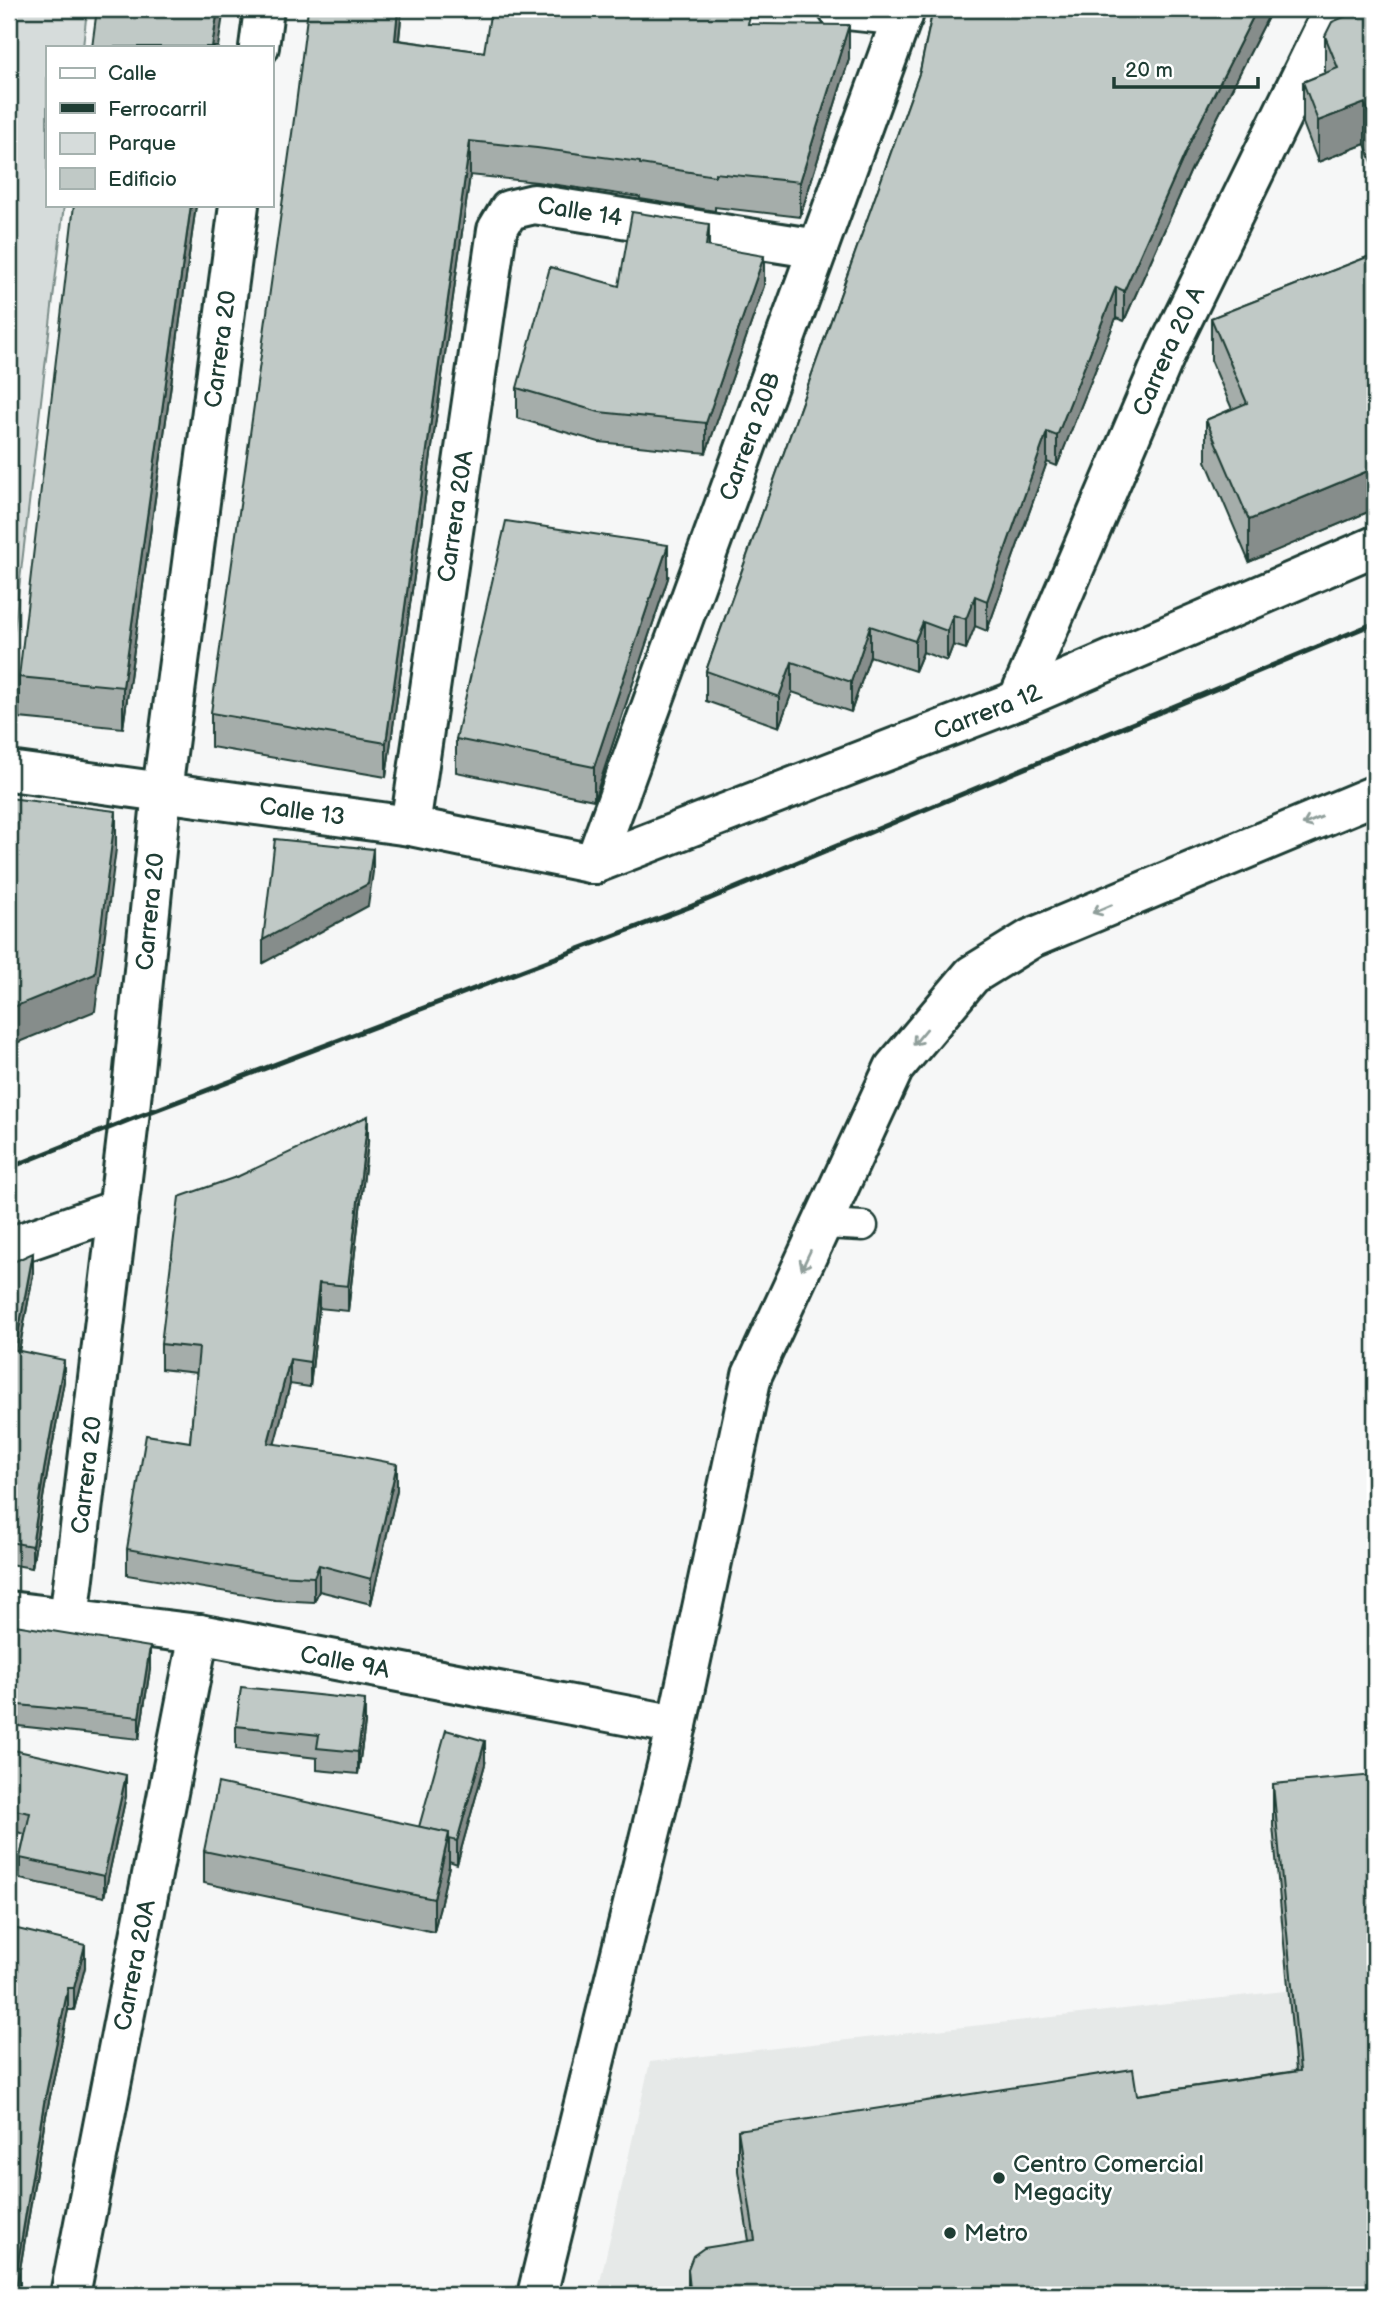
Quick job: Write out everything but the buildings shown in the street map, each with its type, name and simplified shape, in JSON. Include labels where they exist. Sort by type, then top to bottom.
[{"type":"street","points":[[259,46],[264,9]]},
{"type":"street","points":[[838,9],[904,12]]},
{"type":"street","name":"Carrera 20B","points":[[594,864],[904,12]]},
{"type":"street","name":"Carrera 20 A","points":[[1018,701],[1166,353],[1316,46],[1349,17]]},
{"type":"street","name":"Calle 14","points":[[509,210],[534,204],[818,249]]},
{"type":"street","name":"Carrera 20","points":[[69,1619],[119,1209],[162,791],[239,206]]},
{"type":"street","name":"Carrera 20A","points":[[410,826],[497,230],[509,210]]},
{"type":"street","points":[[1166,353],[1216,332]]},
{"type":"street","name":"Carrera 12","points":[[594,864],[1018,701],[1375,546]]},
{"type":"street","name":"Calle 13","points":[[9,771],[410,826],[594,864]]},
{"type":"street","points":[[537,2295],[677,1725],[752,1375],[894,1068],[972,975],[1032,938],[1375,795]]},
{"type":"street","points":[[9,1247],[119,1209]]},
{"type":"street","name":"Calle 9A","points":[[9,1611],[199,1634],[677,1725]]},
{"type":"street","name":"Carrera 20A","points":[[70,2295],[199,1634]]},
{"type":"lane","points":[[824,1224],[863,1226]]},
{"type":"shaded area","name":"Centro Comercial Megacity","points":[[1375,1981],[1375,2295],[597,2295],[650,2062]]},
{"type":"green space","points":[[9,9],[87,9],[83,46],[46,46],[46,206],[64,206],[9,674]]},
{"type":"railway","points":[[9,1168],[692,906],[1375,623]]},
{"type":"place","name":"Centro Comercial Megacity","points":[[999,2178]]},
{"type":"place","name":"Metro","points":[[950,2233]]}]
